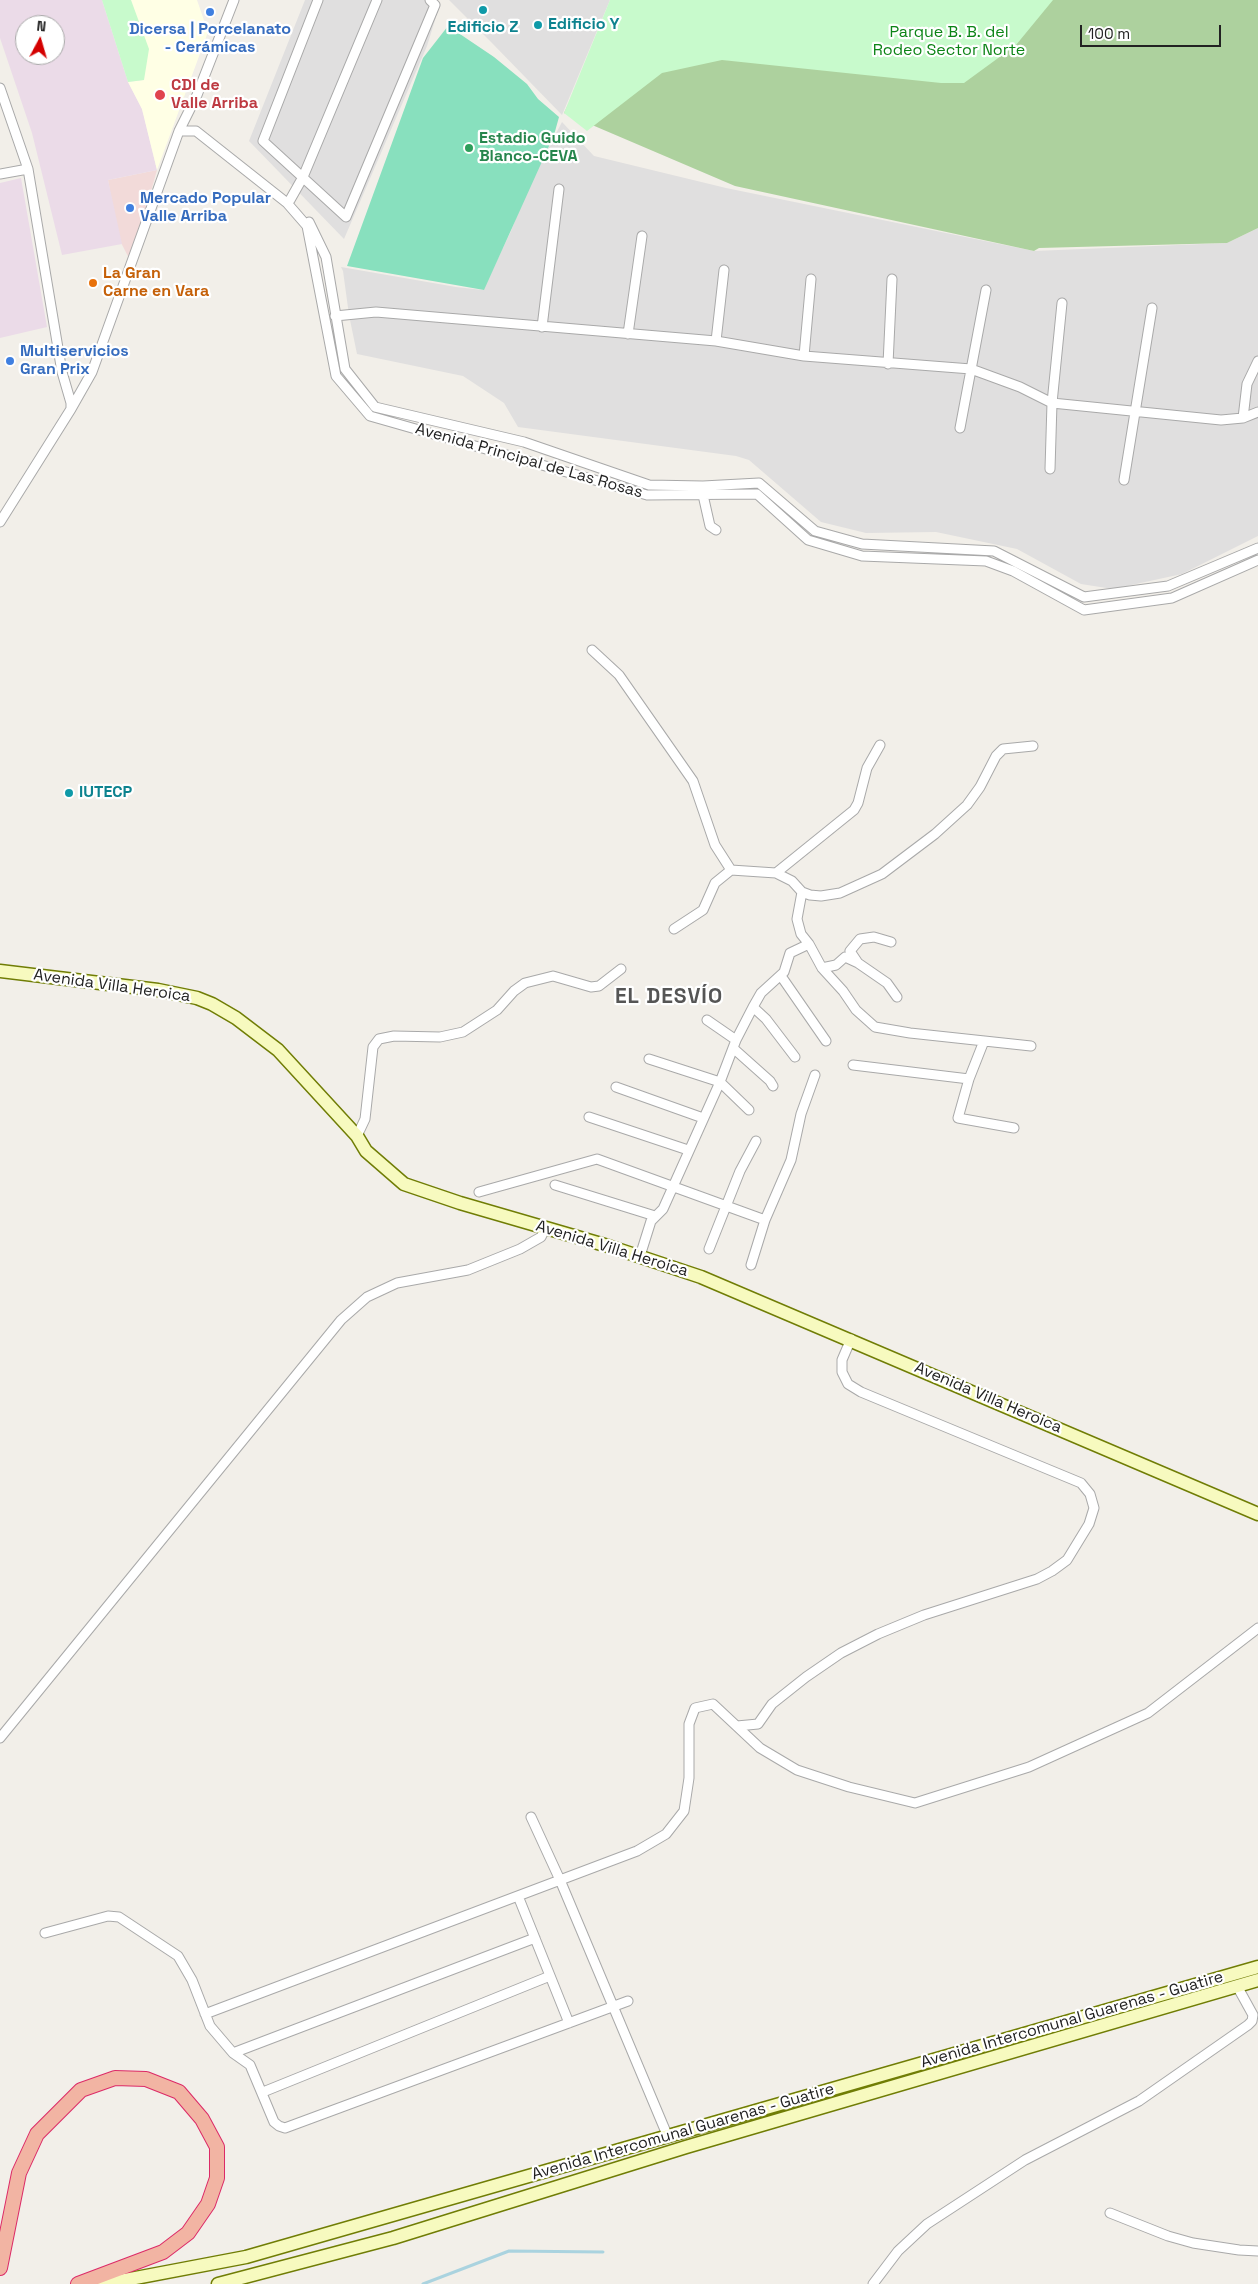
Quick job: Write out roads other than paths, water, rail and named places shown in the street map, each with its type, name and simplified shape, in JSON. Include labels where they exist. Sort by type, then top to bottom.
[{"type":"highway","points":[[0,2268],[19,2173],[37,2134],[80,2090],[115,2078],[146,2079],[179,2092],[202,2119],[217,2147],[217,2178],[208,2204],[188,2233],[163,2252],[78,2284]]},
{"type":"main road","name":"Avenida Villa Heroica","points":[[0,971],[158,990],[196,998],[212,1004],[236,1018],[278,1050],[358,1136],[366,1151],[404,1184],[545,1229],[640,1256],[701,1277],[851,1339],[1258,1514]]},
{"type":"main road","name":"Avenida Intercomunal Guarenas - Guatire","points":[[104,2284],[118,2283],[246,2257],[1258,1967]]},
{"type":"main road","name":"Avenida Intercomunal Guarenas - Guatire","points":[[218,2284],[394,2238],[686,2147],[1258,1980]]},
{"type":"street","points":[[0,522],[71,410],[92,372],[181,128],[234,0]]},
{"type":"street","points":[[318,0],[263,141],[346,217],[435,5],[430,0]]},
{"type":"street","points":[[290,200],[303,177],[377,0]]},
{"type":"street","points":[[0,88],[28,169],[62,372],[71,403],[71,410]]},
{"type":"street","points":[[181,128],[197,126],[214,138],[290,200],[310,224],[326,257],[345,369],[375,407],[524,442],[648,485],[759,484],[815,531],[862,544],[994,551],[1084,597],[1168,586],[1258,548]]},
{"type":"street","name":"Avenida Principal de Las Rosas","points":[[181,128],[196,131],[287,203],[307,226],[336,376],[370,416],[647,495],[757,494],[808,540],[862,556],[986,561],[1013,571],[1084,610],[1172,598],[1258,560]]},
{"type":"street","points":[[0,174],[28,169]]},
{"type":"street","points":[[542,327],[559,189]]},
{"type":"street","points":[[628,334],[642,236]]},
{"type":"street","points":[[716,341],[724,270]]},
{"type":"street","points":[[804,356],[811,279]]},
{"type":"street","points":[[888,364],[892,279]]},
{"type":"street","points":[[960,428],[986,290]]},
{"type":"street","points":[[1050,468],[1052,403],[1062,303]]},
{"type":"street","points":[[1124,480],[1152,308]]},
{"type":"street","points":[[335,316],[376,312],[716,341],[804,356],[971,369],[1052,403],[1221,420],[1244,418],[1258,412]]},
{"type":"street","points":[[1244,418],[1248,384],[1258,361]]},
{"type":"street","points":[[703,495],[710,526],[716,530]]},
{"type":"street","points":[[592,650],[619,675],[694,781],[715,845],[731,870]]},
{"type":"street","points":[[776,873],[854,810],[858,803],[867,768],[880,746]]},
{"type":"street","points":[[674,929],[703,910],[715,883],[731,870],[776,873],[792,881],[802,892],[821,896],[840,893],[882,874],[935,834],[967,805],[980,787],[996,756],[1003,749],[1033,746]]},
{"type":"street","points":[[802,892],[797,919],[801,934],[809,944],[822,968],[829,973],[856,1010],[875,1027],[910,1034],[1031,1046]]},
{"type":"street","points":[[858,963],[850,951],[860,940],[874,938],[891,942]]},
{"type":"street","points":[[640,1256],[651,1221],[663,1209],[720,1082],[734,1044],[753,1007],[761,993],[781,976],[790,952],[809,944]]},
{"type":"street","points":[[822,968],[836,965],[845,957],[858,963],[886,983],[898,997]]},
{"type":"street","points":[[358,1136],[365,1119],[373,1048],[379,1039],[394,1036],[440,1037],[463,1032],[497,1010],[514,991],[525,983],[552,976],[591,987],[598,986],[621,969]]},
{"type":"street","points":[[781,976],[826,1041]]},
{"type":"street","points":[[753,1007],[766,1019],[795,1057]]},
{"type":"street","points":[[707,1020],[734,1044],[773,1086]]},
{"type":"street","points":[[984,1041],[968,1079],[958,1118],[1014,1128]]},
{"type":"street","points":[[649,1059],[720,1082],[749,1110]]},
{"type":"street","points":[[853,1065],[968,1079]]},
{"type":"street","points":[[750,1265],[765,1220],[791,1160],[801,1114],[815,1075]]},
{"type":"street","points":[[616,1087],[703,1118]]},
{"type":"street","points":[[589,1117],[688,1150]]},
{"type":"street","points":[[709,1249],[726,1206],[756,1141]]},
{"type":"street","points":[[480,1192],[597,1159],[765,1220]]},
{"type":"street","points":[[555,1185],[655,1216]]},
{"type":"street","points":[[0,1738],[340,1320],[367,1297],[397,1283],[468,1270],[520,1250],[541,1237],[545,1229]]},
{"type":"street","points":[[737,1726],[758,1724],[772,1704],[806,1677],[841,1653],[878,1634],[924,1615],[1037,1579],[1052,1571],[1067,1560],[1089,1524],[1094,1508],[1090,1494],[1081,1483],[861,1392],[848,1384],[842,1372],[842,1360],[851,1339]]},
{"type":"street","points":[[205,2014],[637,1850],[666,1834],[684,1811],[689,1778],[689,1724],[695,1708],[713,1704],[760,1748],[796,1770],[849,1787],[915,1804],[1029,1767],[1148,1713],[1258,1628]]},
{"type":"street","points":[[531,1817],[614,2006],[668,2137]]},
{"type":"street","points":[[518,1896],[569,2023]]},
{"type":"street","points":[[44,1933],[108,1916],[120,1917],[178,1956],[192,1980],[210,2026],[233,2053],[250,2065],[274,2122],[278,2126],[285,2128],[628,2001]]},
{"type":"street","points":[[233,2053],[535,1938]]},
{"type":"street","points":[[262,2092],[550,1976]]},
{"type":"street","points":[[873,2284],[902,2246],[927,2224],[1025,2160],[1139,2101],[1252,2021],[1255,2015],[1237,1986]]},
{"type":"street","points":[[1110,2213],[1168,2236],[1193,2243],[1258,2251]]},
{"type":"waterway","points":[[423,2284],[509,2251],[603,2252]]},
{"type":"place","name":"Edificio Z","points":[[483,10]]},
{"type":"place","name":"Dicersa | Porcelanato - Cerámicas","points":[[210,12]]},
{"type":"place","name":"Edificio Y","points":[[538,25]]},
{"type":"place","name":"CDI de Valle Arriba","points":[[160,95]]},
{"type":"place","name":"Estadio Guido Blanco-CEVA","points":[[469,148]]},
{"type":"place","name":"Mercado Popular Valle Arriba","points":[[130,208]]},
{"type":"place","name":"La Gran Carne en Vara","points":[[93,283]]},
{"type":"place","name":"Multiservicios Gran Prix","points":[[10,361]]},
{"type":"place","name":"IUTECP","points":[[69,793]]},
{"type":"district","name":"EL DESVÍO","points":[[669,997]]},
{"type":"park label","name":"Parque B. B. del Rodeo Sector Norte","points":[[949,42]]}]
